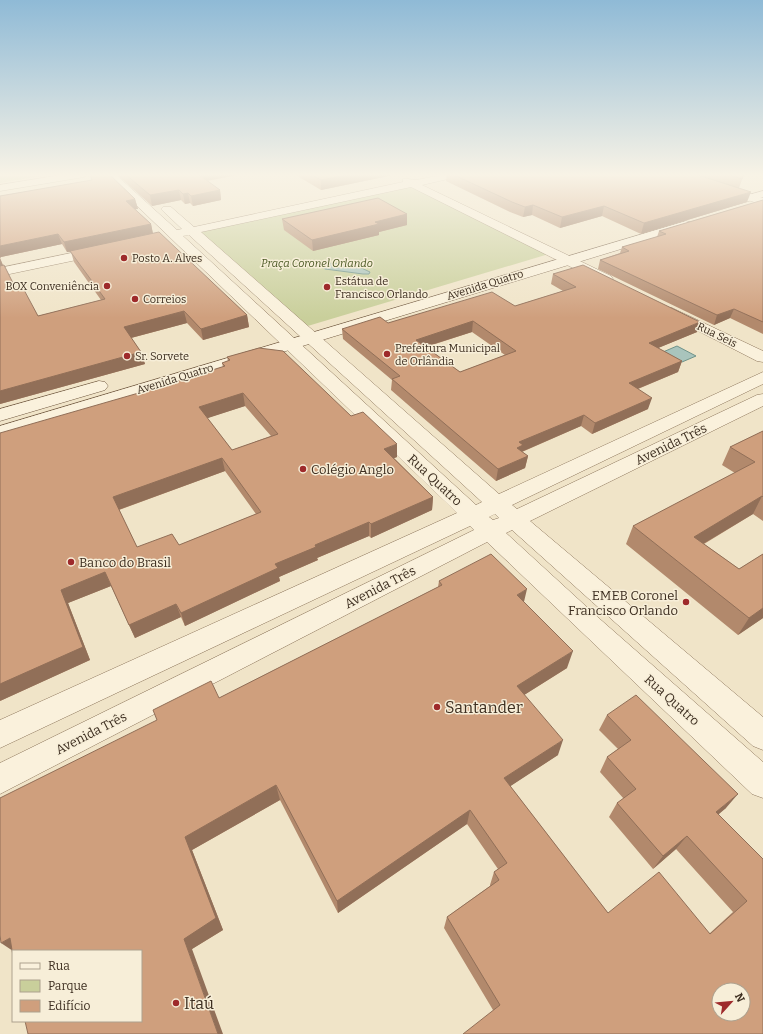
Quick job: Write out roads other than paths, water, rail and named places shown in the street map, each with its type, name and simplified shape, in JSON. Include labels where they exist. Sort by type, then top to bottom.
[{"type":"street","name":"Rua Quatro","points":[[161,222],[497,504],[763,736]]},
{"type":"street","name":"Rua Quatro","points":[[168,222],[171,231],[296,336],[481,523],[763,783]]},
{"type":"street","points":[[171,231],[210,222]]},
{"type":"street","points":[[502,222],[616,279]]},
{"type":"street","name":"Avenida Quatro","points":[[0,432],[296,336],[678,222]]},
{"type":"street","points":[[0,264],[108,245],[0,272]]},
{"type":"street","name":"Rua Seis","points":[[672,300],[763,344]]},
{"type":"street","name":"Rua Seis","points":[[656,305],[763,357]]},
{"type":"street","name":"Avenida Quatro","points":[[0,415],[296,336]]},
{"type":"street","name":"Avenida Três","points":[[0,779],[481,523],[497,504],[763,378]]},
{"type":"street","name":"Avenida Três","points":[[0,734],[481,523],[515,520],[763,399]]},
{"type":"water","points":[[329,263],[357,266],[370,272],[369,274],[363,274],[325,269],[321,266]]},
{"type":"water","points":[[677,346],[696,356],[682,362],[663,352]]},
{"type":"place","name":"Posto A. Alves","points":[[124,258]]},
{"type":"place","name":"BOX Conveniência","points":[[107,286]]},
{"type":"place","name":"Estátua de Francisco Orlando","points":[[327,287]]},
{"type":"place","name":"Correios","points":[[135,299]]},
{"type":"place","name":"Prefeitura Municipal de Orlândia","points":[[387,354]]},
{"type":"place","name":"Sr. Sorvete","points":[[127,356]]},
{"type":"place","name":"Colégio Anglo","points":[[303,469]]},
{"type":"place","name":"Banco do Brasil","points":[[71,562]]},
{"type":"place","name":"EMEB Coronel Francisco Orlando","points":[[686,602]]},
{"type":"place","name":"Santander","points":[[437,707]]},
{"type":"place","name":"Itaú","points":[[176,1003]]},
{"type":"park label","name":"Praça Coronel Orlando","points":[[317,263]]}]
